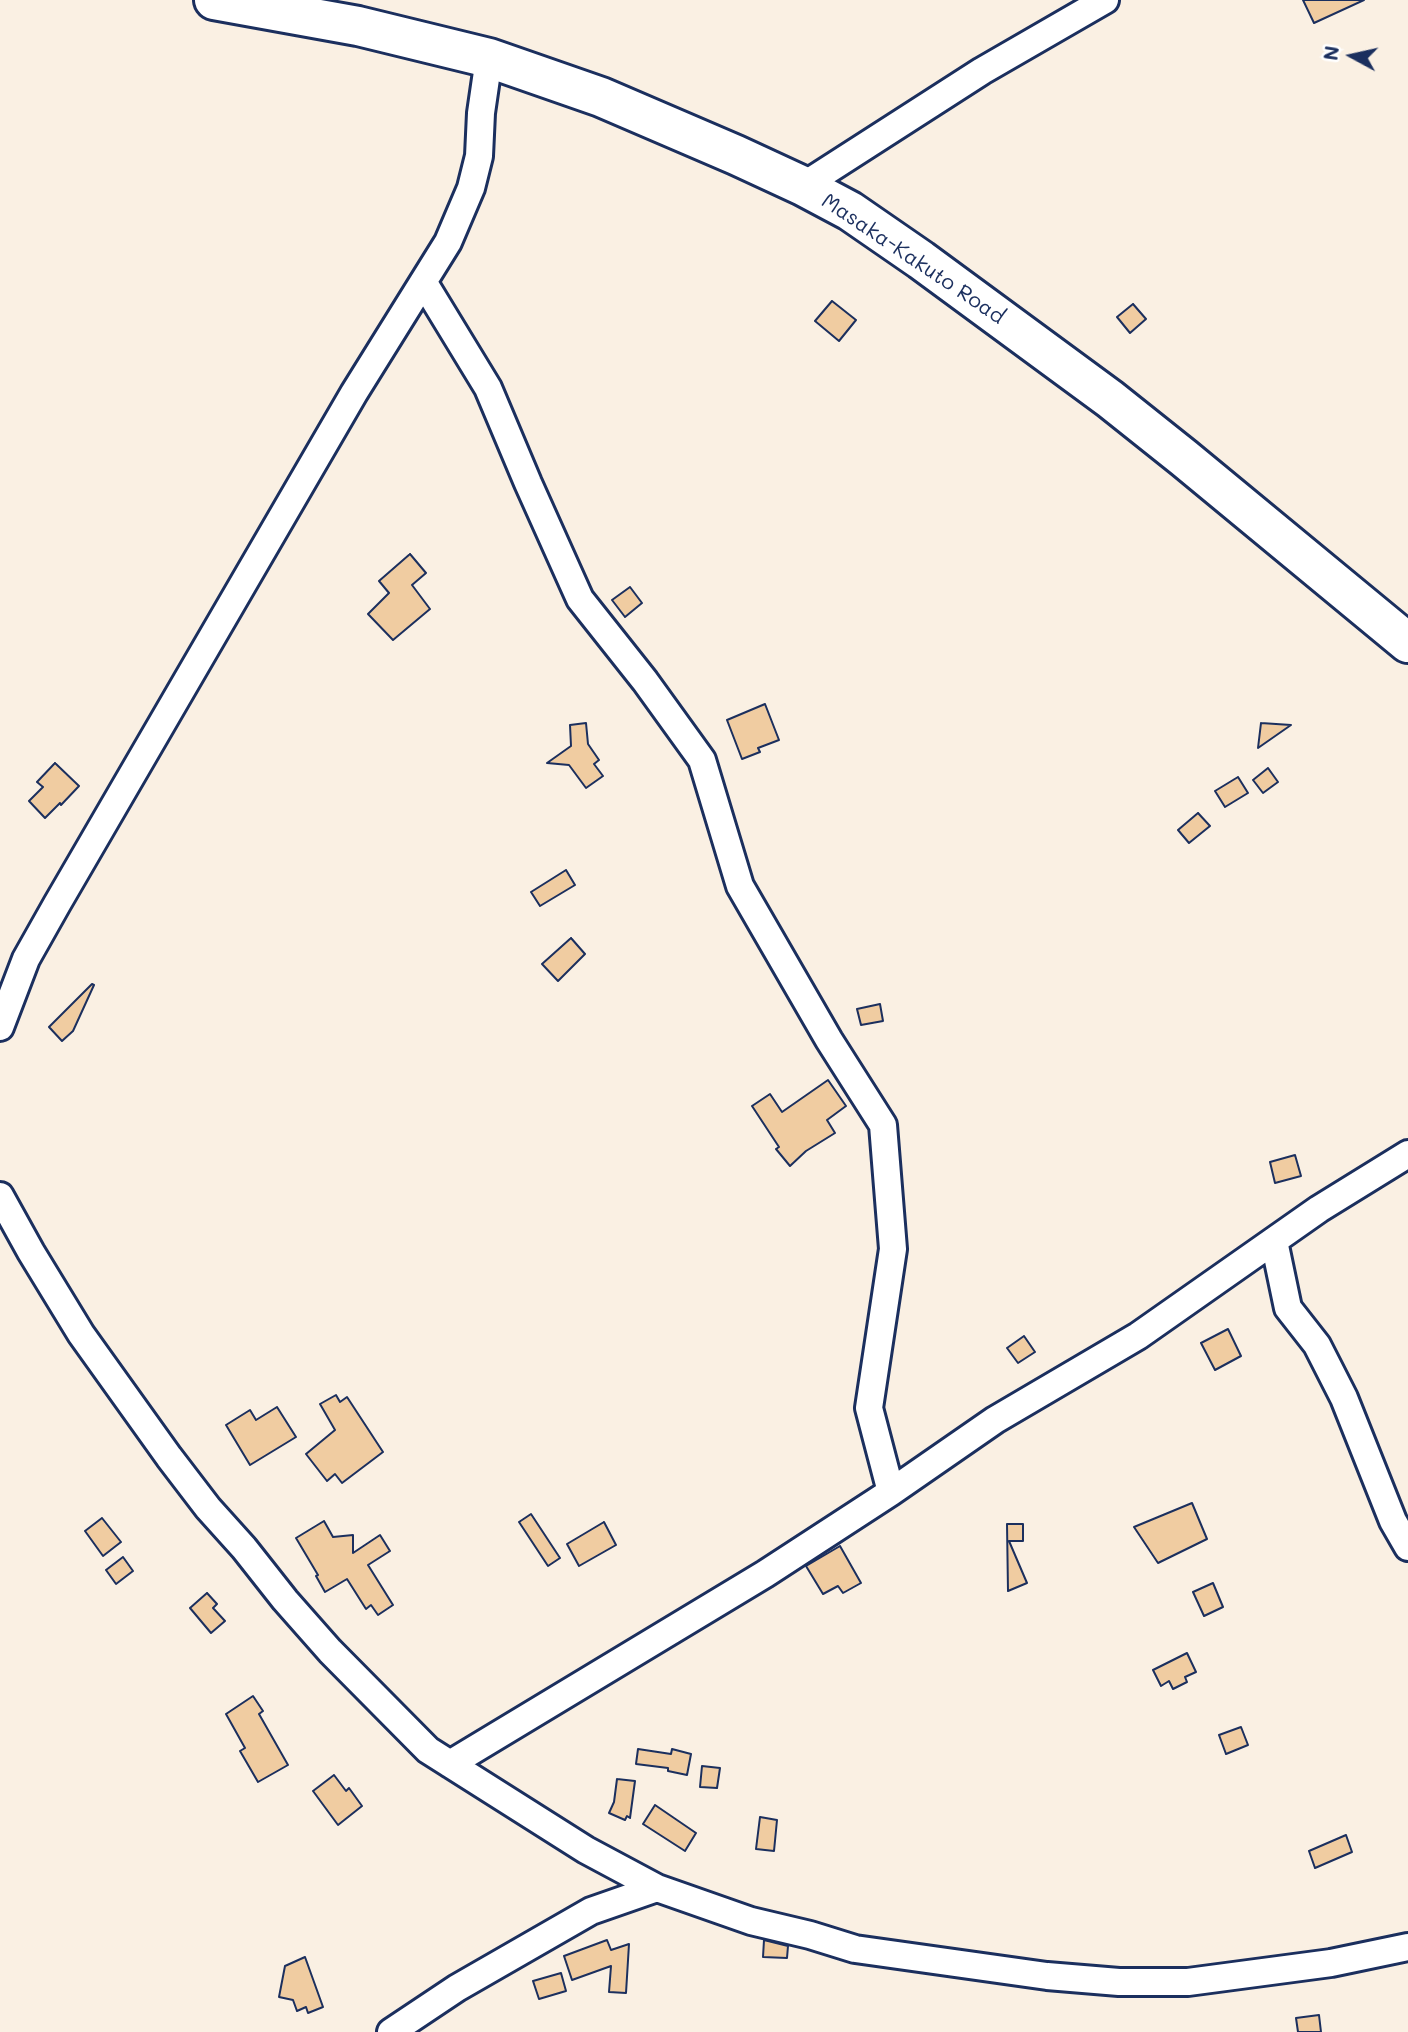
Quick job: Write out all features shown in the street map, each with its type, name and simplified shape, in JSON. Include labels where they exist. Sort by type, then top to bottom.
[{"type":"highway","name":"Masaka-Kakuto Road","points":[[214,0],[358,26],[489,58],[601,97],[736,155],[850,211],[1099,390],[1408,643]]},
{"type":"street","points":[[803,186],[982,71],[1105,0]]},
{"type":"street","points":[[0,1027],[26,960],[57,904],[354,393],[448,242],[471,188],[479,156],[481,113],[489,58]]},
{"type":"street","points":[[424,283],[488,388],[527,483],[580,599],[645,681],[702,760],[740,886],[829,1040],[883,1125],[893,1250],[869,1408],[891,1492]]},
{"type":"street","points":[[450,1764],[765,1574],[995,1420],[1138,1336],[1319,1209],[1408,1154]]},
{"type":"street","points":[[0,1196],[81,1334],[169,1457],[208,1508],[330,1651],[428,1750],[586,1850],[657,1888],[751,1921],[855,1949],[1119,1982],[1188,1982],[1331,1964],[1408,1947]]},
{"type":"street","points":[[1274,1241],[1288,1308],[1317,1346],[1344,1398],[1393,1521],[1408,1547]]},
{"type":"street","points":[[391,2032],[457,1989],[591,1911],[657,1888]]},
{"type":"building","points":[[1303,0],[1364,0],[1314,23]]},
{"type":"building","points":[[832,301],[856,320],[839,341],[815,321]]},
{"type":"building","points":[[1133,304],[1146,319],[1130,333],[1117,317]]},
{"type":"building","points":[[410,554],[426,573],[412,585],[430,609],[393,640],[368,614],[389,593],[379,581]]},
{"type":"building","points":[[630,587],[642,603],[625,617],[612,600]]},
{"type":"building","points":[[765,704],[779,740],[758,748],[760,752],[742,759],[727,720]]},
{"type":"building","points":[[586,723],[588,744],[599,760],[594,764],[603,776],[586,788],[569,765],[547,763],[571,746],[570,725]]},
{"type":"building","points":[[1261,723],[1291,725],[1258,748]]},
{"type":"building","points":[[55,763],[79,786],[45,818],[29,801],[43,787],[37,782]]},
{"type":"building","points":[[1268,768],[1278,782],[1263,793],[1253,780]]},
{"type":"building","points":[[1238,777],[1248,793],[1225,807],[1215,791]]},
{"type":"building","points":[[1198,813],[1210,826],[1189,843],[1178,830]]},
{"type":"building","points":[[566,870],[575,885],[540,906],[531,892]]},
{"type":"building","points":[[571,938],[585,954],[558,981],[542,964]]},
{"type":"building","points":[[94,985],[73,1031],[62,1041],[49,1027]]},
{"type":"building","points":[[880,1004],[883,1021],[861,1025],[857,1009]]},
{"type":"building","points":[[828,1080],[846,1106],[827,1120],[835,1133],[806,1151],[790,1166],[776,1149],[779,1147],[752,1106],[770,1094],[782,1112]]},
{"type":"building","points":[[1295,1155],[1301,1176],[1275,1183],[1270,1162]]},
{"type":"building","points":[[1228,1329],[1241,1356],[1215,1370],[1201,1343]]},
{"type":"building","points":[[1024,1336],[1035,1352],[1018,1363],[1007,1348]]},
{"type":"building","points":[[336,1395],[340,1402],[347,1397],[383,1452],[342,1483],[335,1474],[327,1481],[306,1454],[335,1430],[320,1404]]},
{"type":"building","points":[[277,1407],[296,1437],[250,1465],[226,1425],[250,1410],[256,1420]]},
{"type":"building","points":[[1192,1503],[1207,1539],[1158,1563],[1134,1527]]},
{"type":"building","points":[[531,1514],[560,1558],[548,1566],[519,1522]]},
{"type":"building","points":[[102,1518],[121,1542],[103,1556],[85,1531]]},
{"type":"building","points":[[324,1521],[333,1537],[353,1535],[353,1553],[380,1535],[390,1551],[368,1565],[393,1605],[378,1615],[371,1605],[366,1609],[347,1579],[325,1592],[296,1538]]},
{"type":"building","points":[[604,1522],[616,1545],[579,1566],[567,1544]]},
{"type":"building","points":[[1007,1524],[1023,1524],[1023,1541],[1009,1541],[1027,1583],[1008,1591]]},
{"type":"building","points":[[840,1546],[861,1583],[843,1593],[838,1586],[823,1594],[806,1566]]},
{"type":"building","points":[[123,1557],[133,1571],[116,1584],[106,1570]]},
{"type":"building","points":[[1213,1583],[1223,1607],[1204,1616],[1193,1592]]},
{"type":"building","points":[[207,1593],[217,1604],[213,1608],[225,1621],[211,1633],[190,1608]]},
{"type":"building","points":[[1187,1653],[1196,1672],[1185,1677],[1187,1682],[1173,1689],[1169,1681],[1161,1686],[1153,1670]]},
{"type":"building","points":[[253,1696],[263,1711],[259,1714],[288,1765],[258,1782],[240,1751],[245,1748],[226,1714]]},
{"type":"building","points":[[1241,1727],[1248,1745],[1226,1754],[1219,1735]]},
{"type":"building","points":[[638,1749],[671,1754],[672,1749],[691,1754],[687,1775],[668,1771],[668,1768],[636,1764]]},
{"type":"building","points":[[702,1766],[720,1768],[717,1788],[700,1787]]},
{"type":"building","points":[[334,1775],[346,1791],[349,1788],[362,1806],[338,1825],[313,1791]]},
{"type":"building","points":[[617,1779],[635,1781],[630,1818],[627,1816],[625,1820],[609,1813],[614,1802]]},
{"type":"building","points":[[655,1805],[696,1833],[685,1851],[643,1824]]},
{"type":"building","points":[[760,1817],[777,1820],[774,1851],[756,1849]]},
{"type":"building","points":[[1346,1835],[1352,1852],[1315,1868],[1309,1851]]},
{"type":"building","points":[[607,1940],[611,1950],[629,1944],[626,1993],[609,1992],[611,1966],[572,1980],[564,1956]]},
{"type":"building","points":[[764,1940],[788,1946],[787,1958],[763,1957]]},
{"type":"building","points":[[305,1957],[323,2007],[308,2013],[306,2007],[297,2011],[293,2000],[279,1997],[285,1966]]},
{"type":"building","points":[[561,1973],[566,1991],[539,1999],[533,1981]]},
{"type":"building","points":[[1319,2015],[1321,2032],[1298,2032],[1296,2018]]}]
